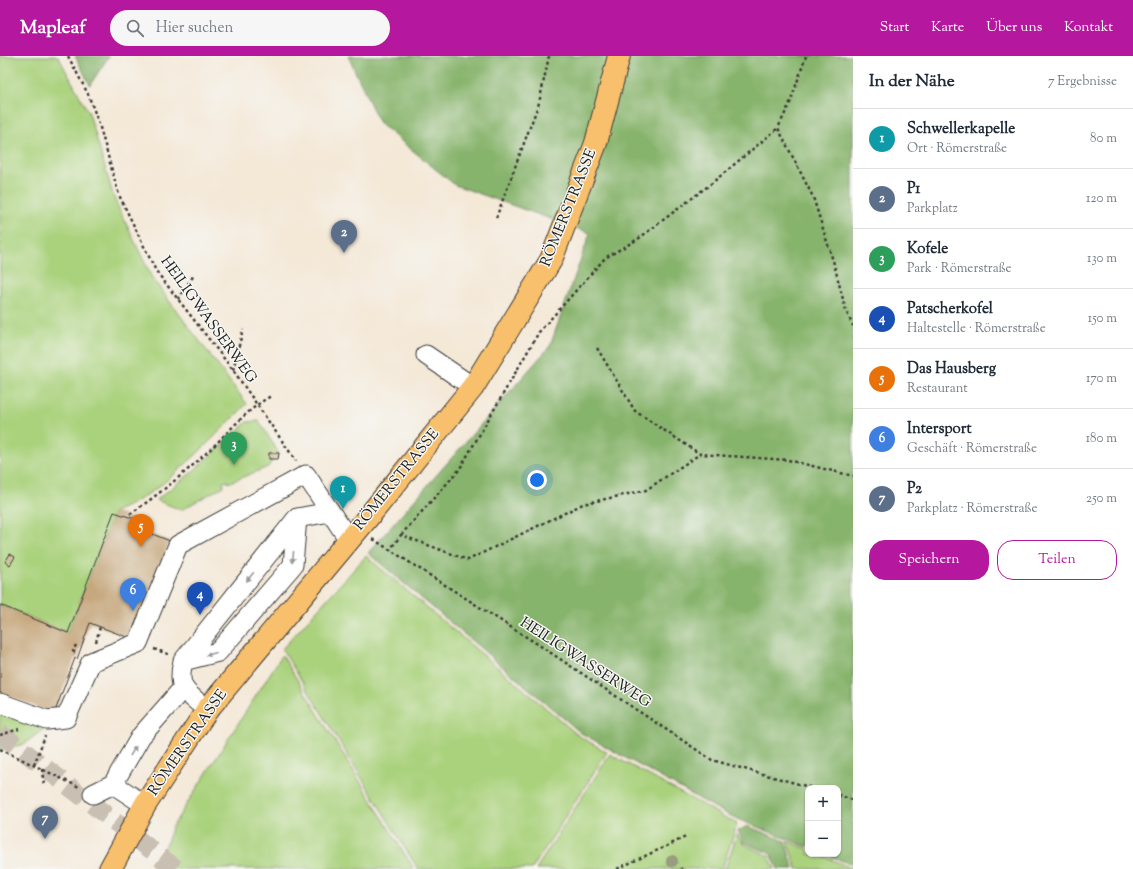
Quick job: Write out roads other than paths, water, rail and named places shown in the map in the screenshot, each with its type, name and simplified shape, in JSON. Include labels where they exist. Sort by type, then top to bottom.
[{"type":"main road","name":"RÖMERSTRASSE","points":[[110,869],[145,805],[207,710],[354,534],[473,387],[551,260],[596,143],[619,56]]},
{"type":"lane","points":[[426,355],[473,387]]},
{"type":"lane","points":[[0,703],[47,720],[66,718],[91,662],[138,643],[178,545],[306,475],[330,512],[354,534]]},
{"type":"lane","points":[[207,710],[183,688],[180,676],[183,661],[297,518],[330,512]]},
{"type":"lane","points":[[183,661],[218,652],[293,565],[297,518]]},
{"type":"lane","points":[[94,794],[113,784],[141,736],[183,688]]},
{"type":"lane","points":[[113,784],[145,805]]},
{"type":"tunnel","points":[[0,733],[176,869]]},
{"type":"place","name":"P1","points":[[344,253]]},
{"type":"place","name":"Kofele","points":[[234,465]]},
{"type":"place","name":"Schwellerkapelle","points":[[343,509]]},
{"type":"place","name":"Das Hausberg","points":[[141,547]]},
{"type":"place","name":"Intersport","points":[[133,611]]},
{"type":"place","name":"Patscherkofel","points":[[200,615]]},
{"type":"place","name":"P2","points":[[45,839]]}]
